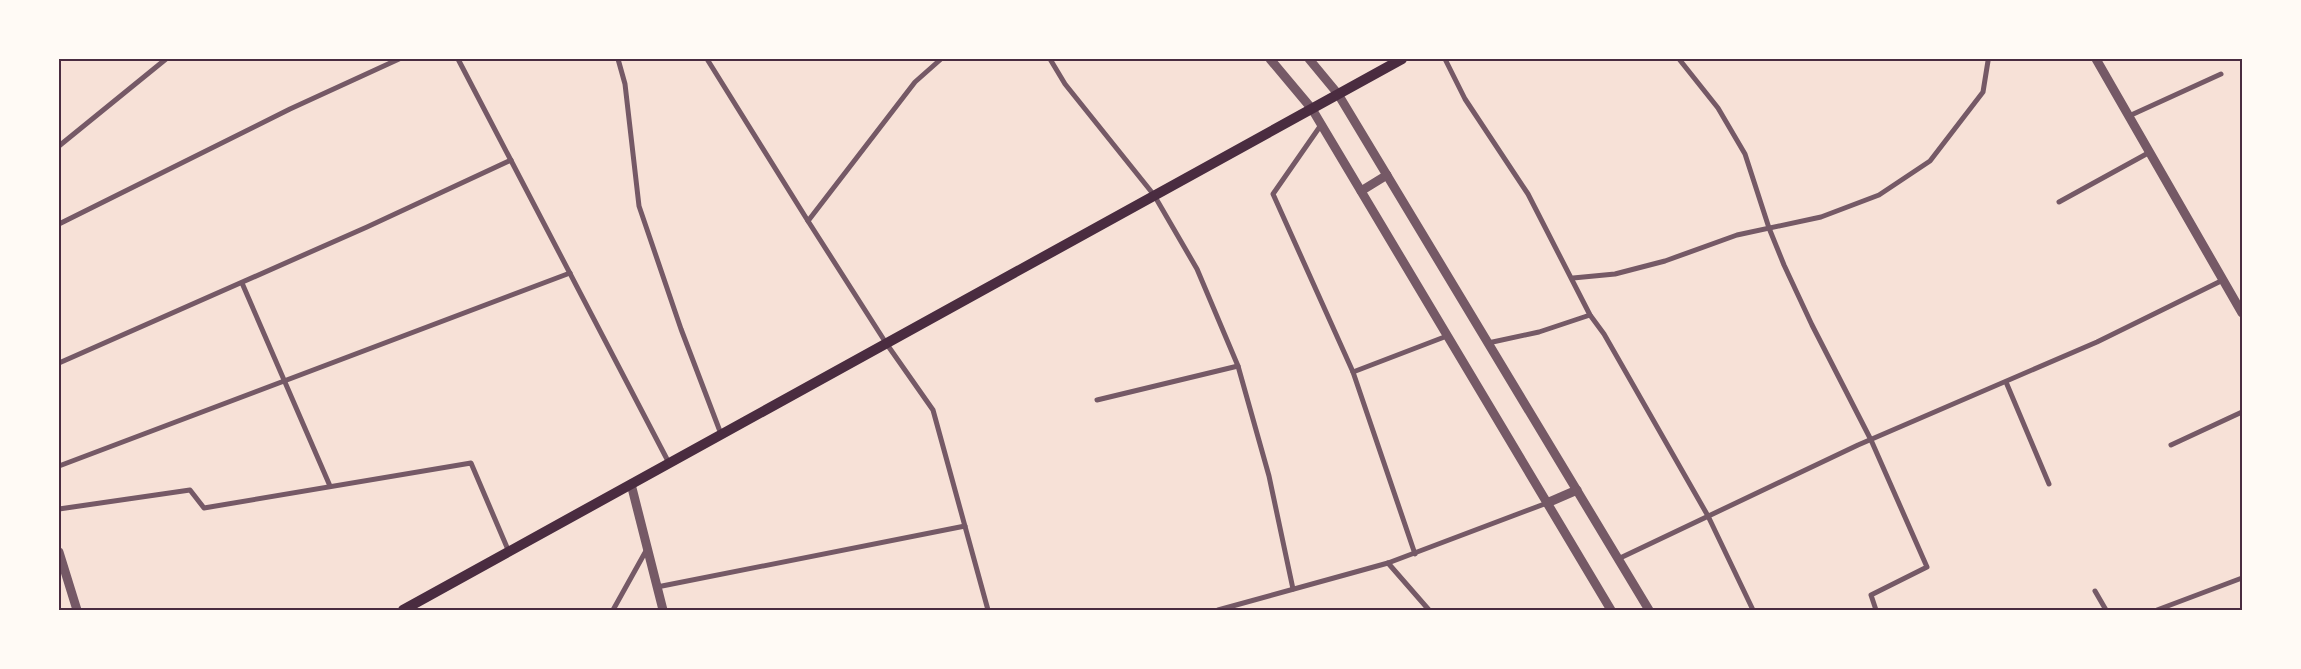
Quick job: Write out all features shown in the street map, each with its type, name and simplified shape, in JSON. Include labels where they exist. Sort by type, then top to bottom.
[{"type":"main road","points":[[403,610],[1402,59]]},
{"type":"street","points":[[59,146],[166,59]]},
{"type":"street","points":[[59,224],[290,109],[399,59]]},
{"type":"street","points":[[458,59],[670,462]]},
{"type":"street","points":[[618,59],[625,84],[640,206],[681,329],[721,434]]},
{"type":"street","points":[[707,59],[886,343],[933,410],[988,610]]},
{"type":"street","points":[[808,221],[915,82],[941,59]]},
{"type":"street","points":[[1050,59],[1065,84],[1154,195],[1197,269],[1238,366],[1269,476],[1293,589]]},
{"type":"street","points":[[1270,59],[1312,109],[1611,610]]},
{"type":"street","points":[[1309,59],[1338,94],[1649,610]]},
{"type":"street","points":[[1445,59],[1465,98],[1528,194],[1573,278],[1590,315],[1604,334],[1708,516],[1752,610]]},
{"type":"street","points":[[1679,59],[1718,108],[1745,154],[1769,228],[1812,325],[1871,440],[1927,566],[1871,595],[1876,610]]},
{"type":"street","points":[[1573,278],[1624,272],[1665,261],[1737,235],[1821,217],[1880,195],[1930,161],[1983,92],[1988,59]]},
{"type":"street","points":[[2096,59],[2242,313]]},
{"type":"street","points":[[2129,116],[2221,74]]},
{"type":"street","points":[[1321,125],[1273,194],[1353,372],[1415,554]]},
{"type":"street","points":[[2059,202],[2150,152]]},
{"type":"street","points":[[59,363],[242,283],[511,160]]},
{"type":"street","points":[[1361,191],[1387,176]]},
{"type":"street","points":[[59,466],[570,273]]},
{"type":"street","points":[[1618,559],[1871,440],[2097,342],[2223,280]]},
{"type":"street","points":[[242,283],[330,486]]},
{"type":"street","points":[[1488,344],[1538,332],[1590,315]]},
{"type":"street","points":[[1353,372],[1447,336]]},
{"type":"street","points":[[1098,400],[1238,366]]},
{"type":"street","points":[[2006,382],[2049,484]]},
{"type":"street","points":[[2171,445],[2242,412]]},
{"type":"street","points":[[59,509],[190,490],[204,508],[471,463],[509,552]]},
{"type":"street","points":[[631,484],[663,610]]},
{"type":"street","points":[[1218,610],[1234,608],[1415,554],[1577,490]]},
{"type":"street","points":[[657,587],[965,526]]},
{"type":"street","points":[[613,610],[648,549]]},
{"type":"street","points":[[59,552],[77,610]]},
{"type":"street","points":[[1388,563],[1429,610]]},
{"type":"street","points":[[2157,610],[2242,578]]},
{"type":"street","points":[[2095,591],[2106,610]]}]
